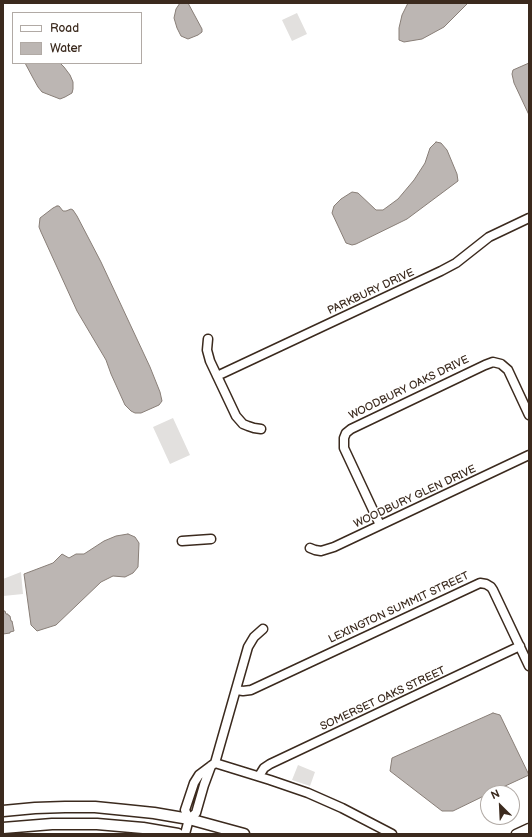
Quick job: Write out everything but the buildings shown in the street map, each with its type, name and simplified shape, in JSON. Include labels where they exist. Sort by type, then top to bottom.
[{"type":"street","name":"PARKBURY DRIVE","points":[[217,376],[441,271],[456,263],[489,237],[529,218]]},
{"type":"street","points":[[208,339],[207,350],[209,356],[236,416],[248,426],[261,429]]},
{"type":"street","name":"WOODBURY OAKS DRIVE","points":[[380,525],[344,448],[344,438],[346,433],[351,429],[485,364],[493,362],[501,364],[508,370],[529,415]]},
{"type":"street","name":"WOODBURY GLEN DRIVE","points":[[310,548],[321,551],[327,550],[529,456]]},
{"type":"street","points":[[182,541],[211,539]]},
{"type":"street","name":"LEXINGTON SUMMIT STREET","points":[[237,690],[251,690],[480,583],[486,584],[493,590],[529,666]]},
{"type":"street","points":[[185,834],[189,819],[185,810],[194,783],[199,775],[213,764],[237,690],[250,642],[263,629]]},
{"type":"street","name":"SOMERSET OAKS STREET","points":[[259,776],[264,768],[270,764],[520,646]]},
{"type":"street","points":[[213,764],[259,776],[295,788],[330,802],[392,834]]},
{"type":"street","points":[[3,811],[50,807],[102,808],[154,813],[189,819],[244,834]]},
{"type":"street","points":[[3,828],[37,824],[82,823],[128,826],[178,834]]},
{"type":"street","points":[[516,834],[529,828]]},
{"type":"shaded area","points":[[297,13],[307,34],[292,41],[282,20]]},
{"type":"shaded area","points":[[173,418],[190,455],[170,464],[153,427]]},
{"type":"shaded area","points":[[21,572],[23,594],[3,596],[3,579]]},
{"type":"shaded area","points":[[298,765],[315,772],[310,786],[292,780]]},
{"type":"water","points":[[180,3],[188,3],[202,29],[202,32],[198,35],[188,39],[181,36],[174,18],[176,9]]},
{"type":"water","points":[[408,3],[468,3],[444,27],[422,39],[404,42],[399,40],[399,28],[402,15]]},
{"type":"water","points":[[529,63],[529,115],[514,83],[512,74],[513,70]]},
{"type":"water","points":[[26,64],[61,64],[70,75],[73,82],[72,93],[60,99],[42,92]]},
{"type":"water","points":[[436,142],[441,143],[447,150],[457,174],[458,181],[407,219],[356,244],[352,245],[346,243],[332,213],[334,206],[341,199],[352,192],[358,193],[376,210],[383,210],[398,199],[414,180],[425,163],[430,148]]},
{"type":"water","points":[[59,206],[63,211],[73,210],[101,262],[150,367],[160,392],[162,401],[159,405],[141,413],[135,413],[125,405],[106,360],[77,311],[39,227],[40,218]]},
{"type":"water","points":[[128,534],[135,537],[139,543],[138,567],[133,573],[125,577],[113,576],[101,582],[56,625],[37,631],[31,625],[24,574],[53,563],[62,554],[69,558],[76,554],[84,554],[104,541],[116,536]]},
{"type":"water","points":[[3,611],[10,616],[12,621],[14,631],[10,633],[3,634]]},
{"type":"water","points":[[493,713],[500,715],[529,775],[507,785],[480,785],[480,798],[453,811],[442,811],[390,771],[392,758]]}]
